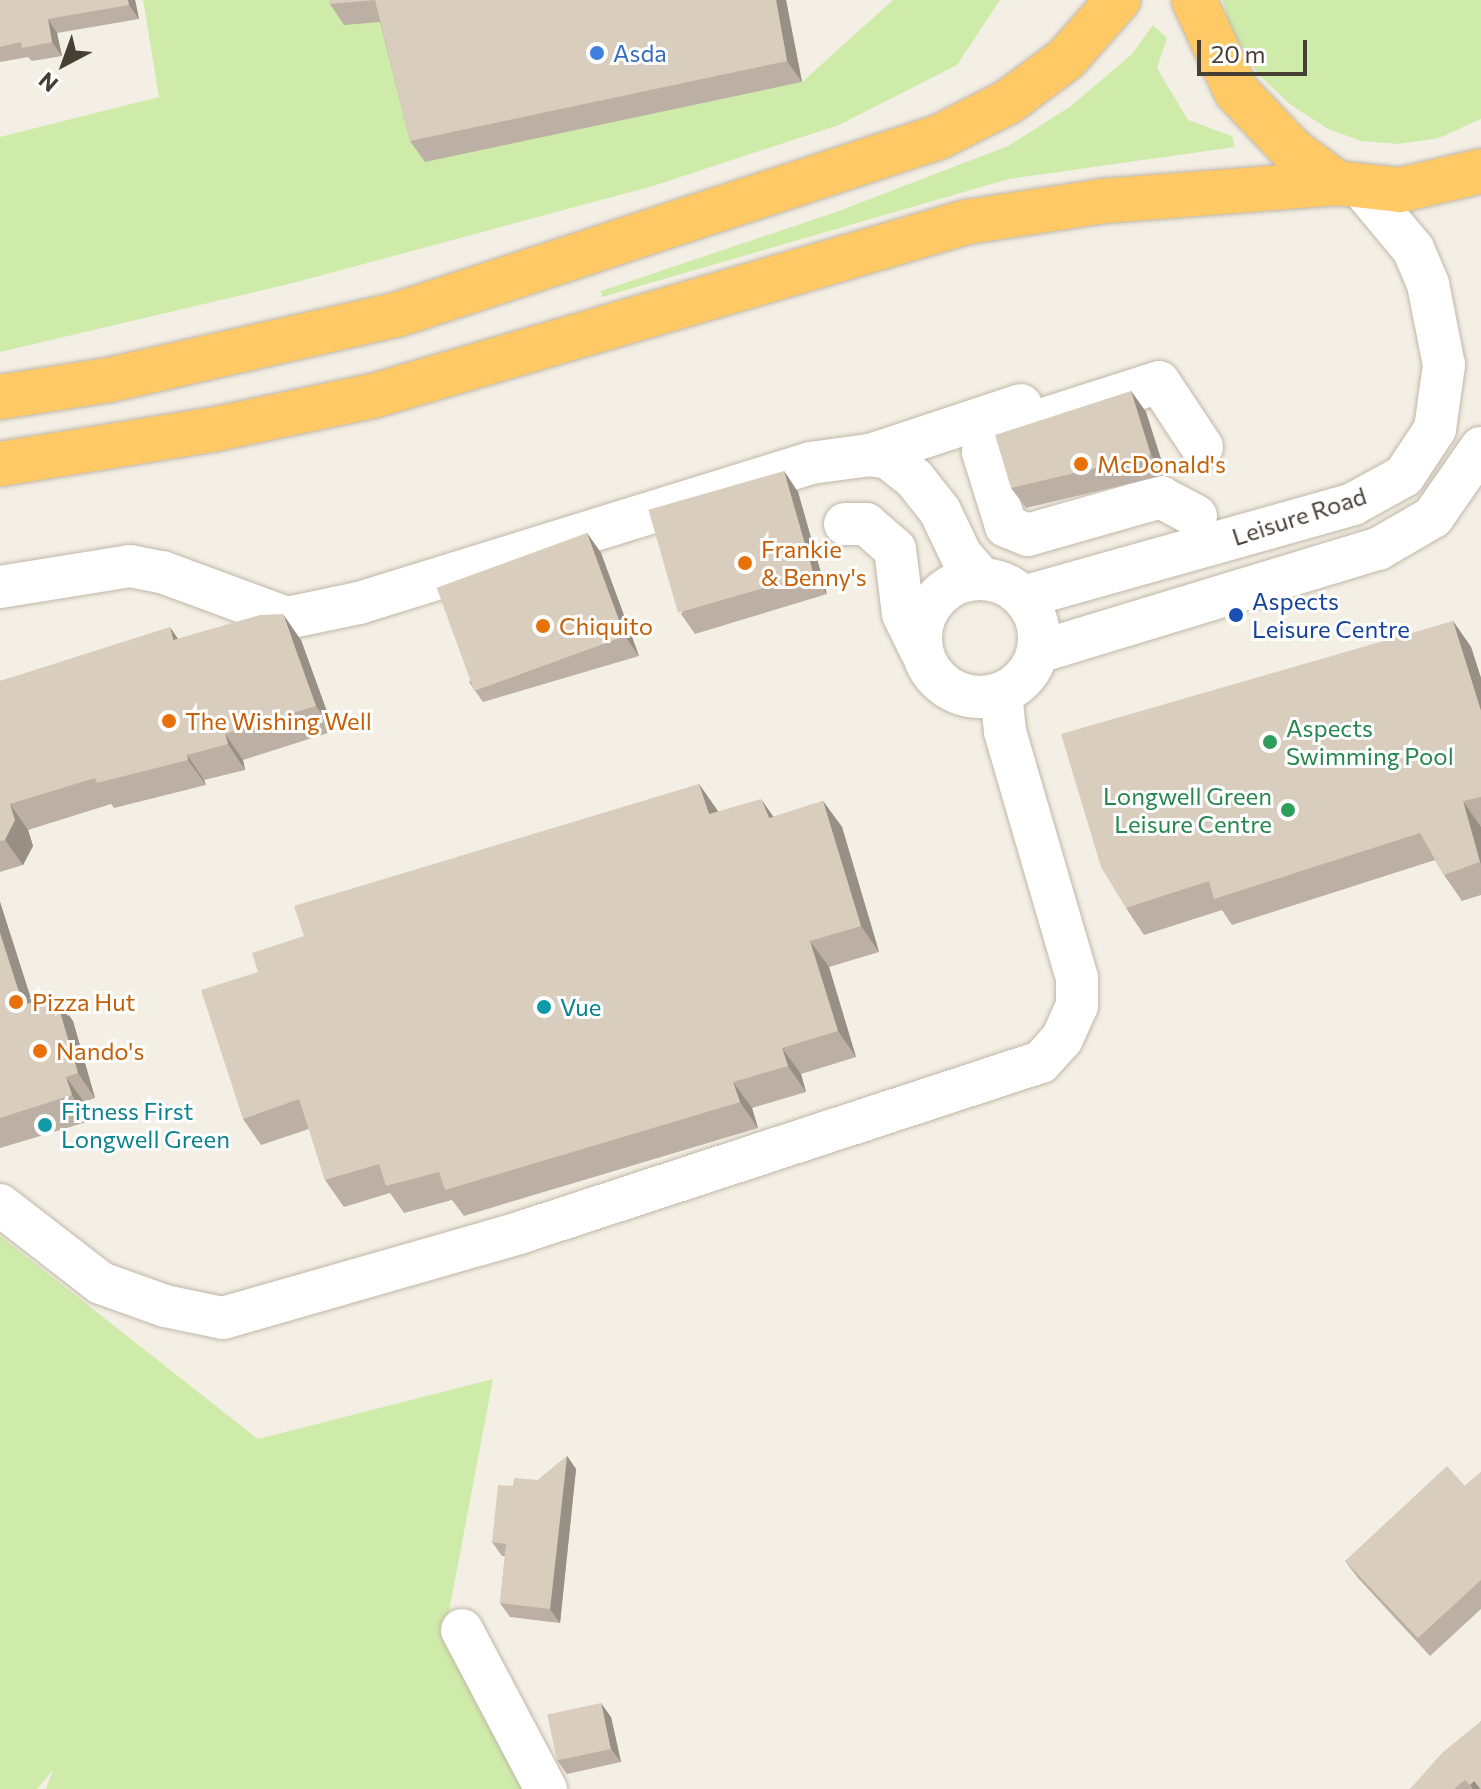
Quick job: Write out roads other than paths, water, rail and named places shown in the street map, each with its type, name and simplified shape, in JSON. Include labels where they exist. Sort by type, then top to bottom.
[{"type":"highway","points":[[0,397],[109,380],[396,315],[939,137],[1008,102],[1066,59],[1100,27],[1118,0]]},
{"type":"highway","points":[[1194,0],[1236,91],[1292,150],[1349,186]]},
{"type":"highway","points":[[0,464],[211,430],[373,396],[967,222],[1103,201],[1349,186],[1400,190],[1481,171]]},
{"type":"lane","name":"Leisure Road","points":[[1023,597],[1353,504],[1404,476],[1435,429],[1444,365],[1428,284],[1413,249],[1349,186]]},
{"type":"lane","points":[[1196,516],[1161,497],[1028,535],[1006,526],[983,452],[991,436],[1159,382],[1202,447]]},
{"type":"lane","points":[[0,587],[130,566],[162,572],[271,622],[359,603],[810,463],[870,455],[1061,392]]},
{"type":"lane","points":[[1038,652],[1378,549],[1433,517],[1481,448]]},
{"type":"lane","points":[[870,455],[888,458],[914,478],[940,511],[961,555],[982,579]]},
{"type":"lane","points":[[845,524],[866,524],[895,549],[903,614],[923,656],[938,680],[954,692],[972,697],[1001,694],[1024,678],[1038,652],[1039,631],[1023,597],[1004,584],[982,579],[946,590],[931,605],[921,634],[923,656]]},
{"type":"lane","points":[[0,1205],[101,1283],[165,1306],[223,1318],[522,1232],[1041,1062],[1062,1039],[1077,1006],[1077,978],[1005,731],[1001,694]]},
{"type":"lane","points":[[462,1630],[546,1789]]},
{"type":"place","name":"Asda","points":[[597,53]]},
{"type":"place","name":"McDonald's","points":[[1081,464]]},
{"type":"place","name":"Frankie & Benny's","points":[[745,563]]},
{"type":"place","name":"Aspects Leisure Centre","points":[[1236,615]]},
{"type":"place","name":"Chiquito","points":[[543,626]]},
{"type":"place","name":"The Wishing Well","points":[[169,721]]},
{"type":"place","name":"Aspects Swimming Pool","points":[[1270,742]]},
{"type":"place","name":"Longwell Green Leisure Centre","points":[[1288,810]]},
{"type":"place","name":"Pizza Hut","points":[[16,1002]]},
{"type":"place","name":"Vue","points":[[544,1007]]},
{"type":"place","name":"Nando's","points":[[40,1051]]},
{"type":"place","name":"Fitness First Longwell Green","points":[[45,1125]]}]
